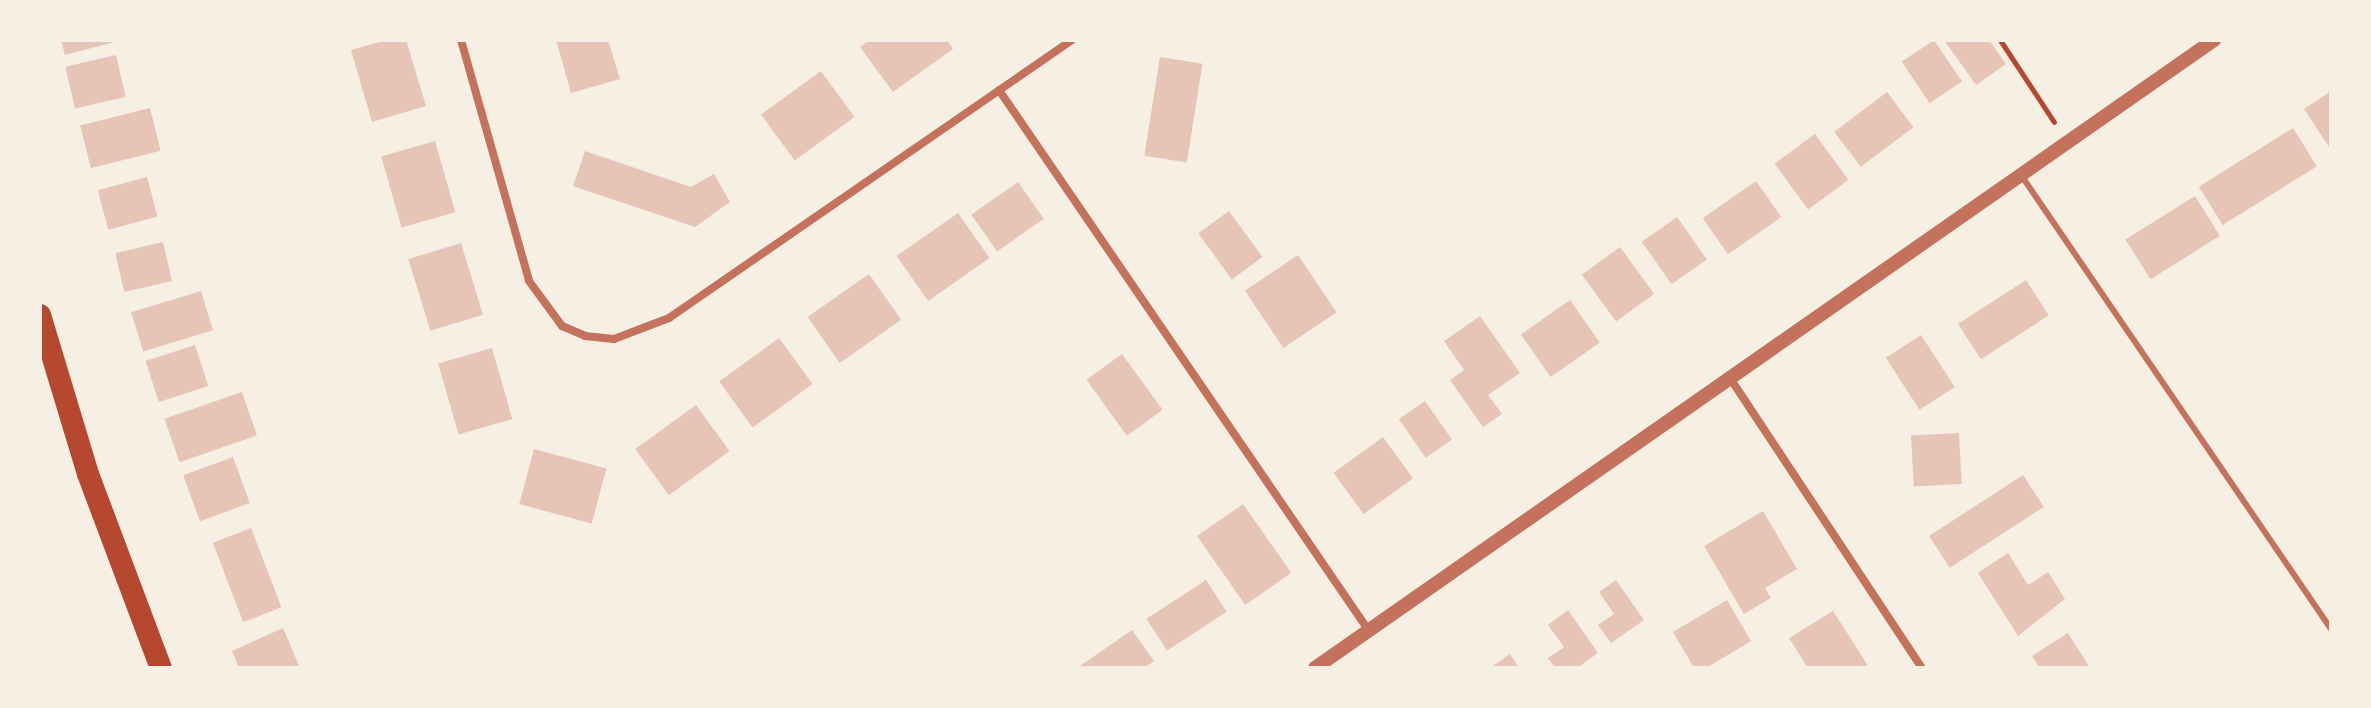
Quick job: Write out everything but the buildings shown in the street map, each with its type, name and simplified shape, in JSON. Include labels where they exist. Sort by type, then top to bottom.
[{"type":"highway","points":[[40,315],[88,474],[161,668]]},
{"type":"street","points":[[461,40],[529,281],[562,326],[599,338],[641,332],[669,318],[1072,40]]},
{"type":"street","points":[[1315,668],[2214,40]]},
{"type":"street","points":[[999,90],[1369,631]]},
{"type":"street","points":[[1730,378],[1922,668]]},
{"type":"lane","points":[[2021,175],[2331,629]]},
{"type":"path","points":[[2000,40],[2068,143]]}]
